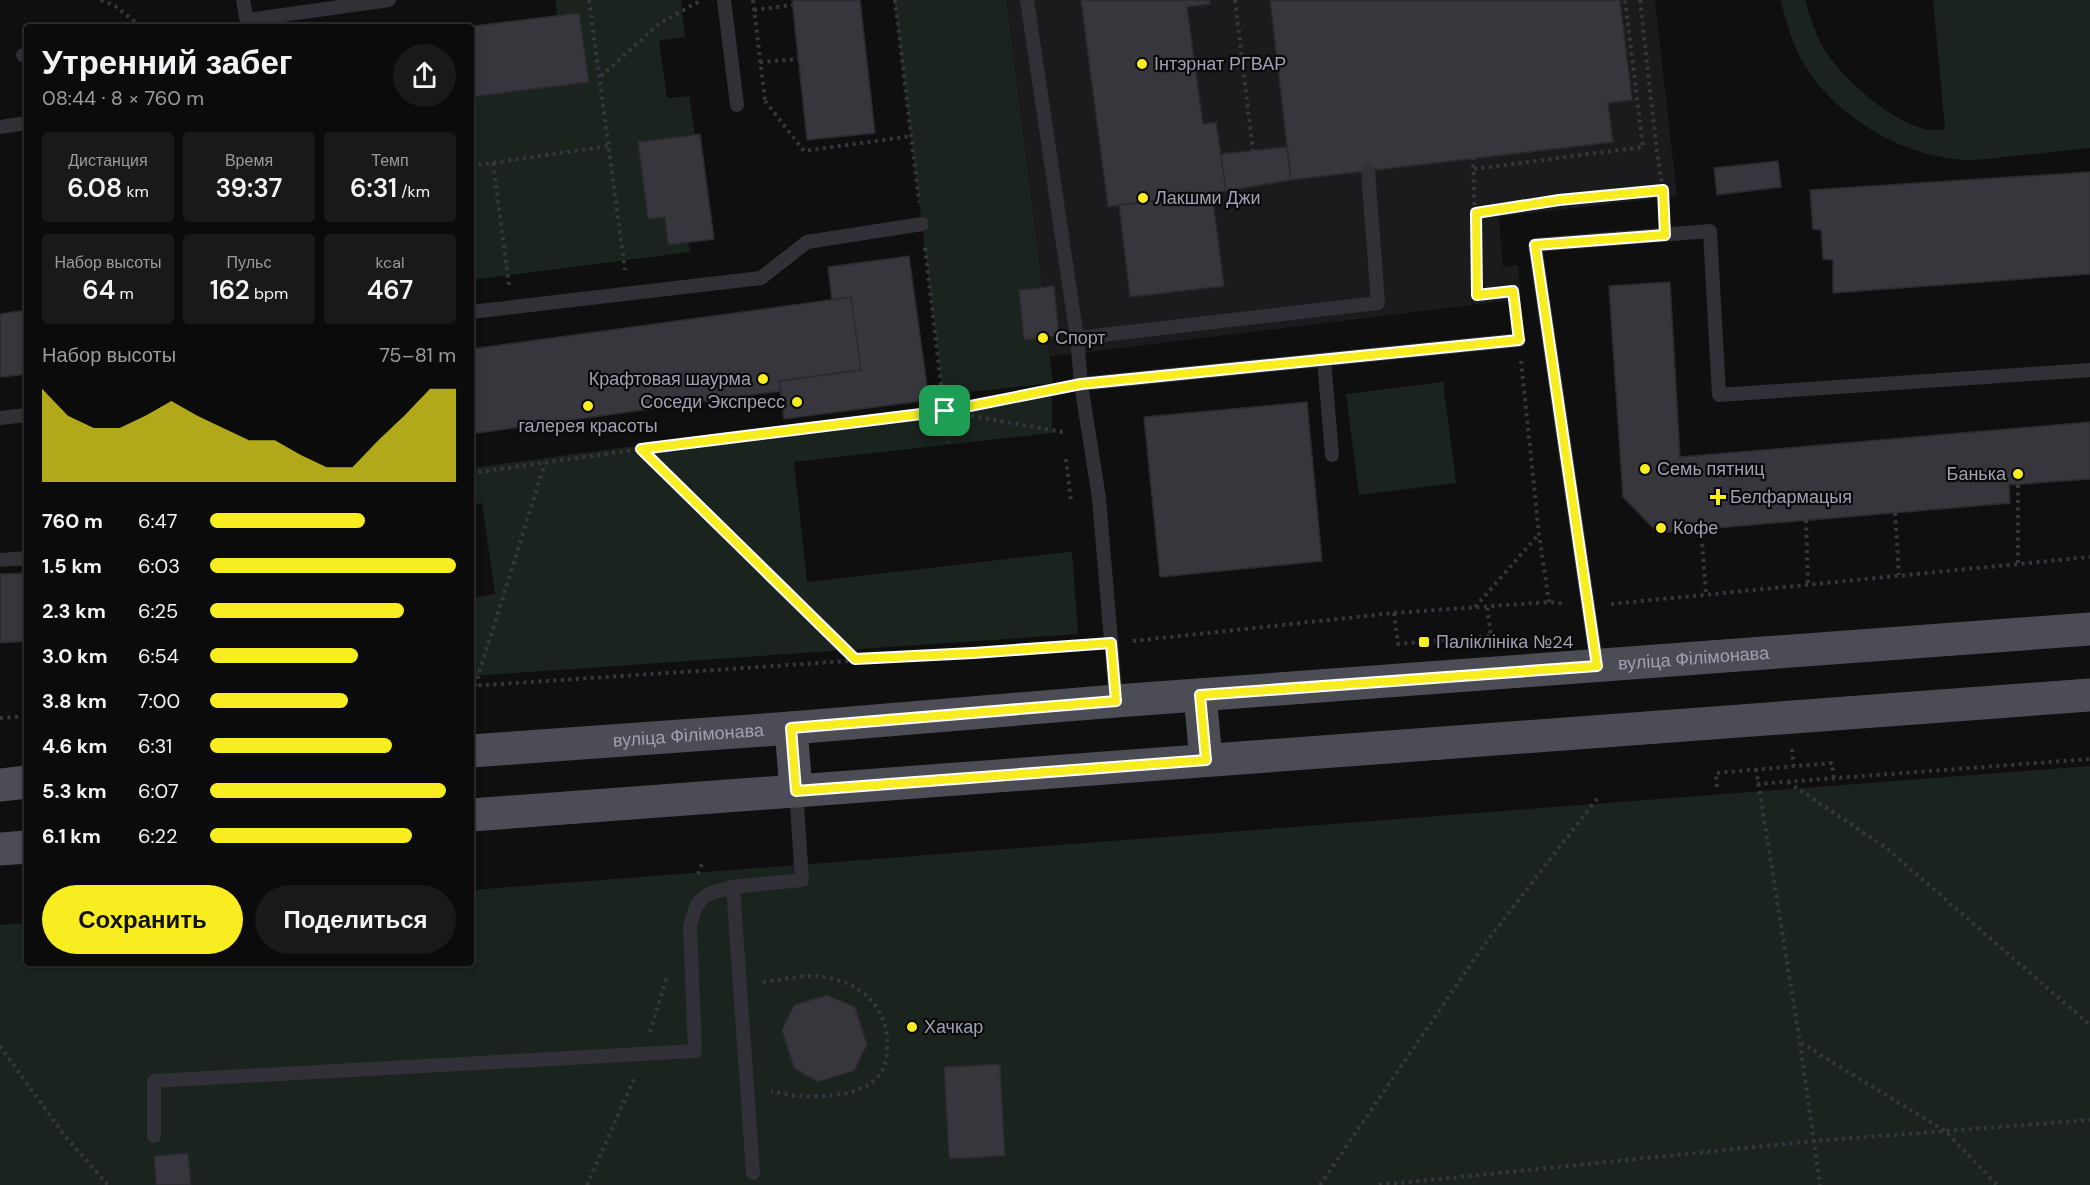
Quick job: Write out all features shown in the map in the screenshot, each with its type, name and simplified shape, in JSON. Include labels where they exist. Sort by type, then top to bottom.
[{"type":"main road","name":"вуліца Філімонава","points":[[474,751],[2090,629]]},
{"type":"main road","points":[[1200,695],[1206,760]]},
{"type":"main road","points":[[474,815],[2090,695]]},
{"type":"main road","points":[[791,728],[796,791]]},
{"type":"main road","points":[[0,784],[24,782]]},
{"type":"main road","points":[[0,849],[24,847]]},
{"type":"lane","points":[[243,0],[247,23],[389,0]]},
{"type":"lane","points":[[724,0],[737,105]]},
{"type":"lane","points":[[1027,0],[1099,498],[1116,701]]},
{"type":"lane","points":[[0,127],[24,123]]},
{"type":"lane","points":[[1077,338],[1378,303],[1368,171]]},
{"type":"lane","points":[[474,312],[761,278],[807,242],[922,224]]},
{"type":"lane","points":[[1597,666],[1535,245],[1710,231],[1719,395],[2090,370]]},
{"type":"lane","points":[[1081,384],[1519,340]]},
{"type":"lane","points":[[1324,360],[1332,455]]},
{"type":"lane","points":[[0,418],[24,415]]},
{"type":"lane","points":[[0,560],[24,558]]},
{"type":"lane","points":[[154,1136],[154,1081],[695,1052],[690,926],[694,908],[705,895],[733,887],[802,880],[796,791]]},
{"type":"lane","points":[[733,887],[753,1173]]},
{"type":"path","points":[[101,0],[115,6],[138,24]]},
{"type":"path","points":[[589,0],[628,294]]},
{"type":"path","points":[[600,76],[660,23],[702,0]]},
{"type":"path","points":[[895,0],[948,443]]},
{"type":"path","points":[[1235,0],[1253,151]]},
{"type":"path","points":[[1474,169],[1643,147],[1625,0]]},
{"type":"path","points":[[1640,0],[1663,190],[1665,235]]},
{"type":"path","points":[[754,10],[792,5]]},
{"type":"path","points":[[760,62],[798,59]]},
{"type":"path","points":[[765,101],[804,150],[911,136]]},
{"type":"path","points":[[474,166],[609,146]]},
{"type":"path","points":[[1473,158],[1477,295],[1513,291],[1539,534],[1549,602]]},
{"type":"path","points":[[493,163],[512,307]]},
{"type":"path","points":[[1476,213],[1559,200],[1663,190]]},
{"type":"path","points":[[474,472],[945,411],[1081,384]]},
{"type":"path","points":[[945,411],[1063,432],[1065,443]]},
{"type":"path","points":[[641,449],[855,659]]},
{"type":"path","points":[[1066,455],[1071,502]]},
{"type":"path","points":[[474,683],[545,463]]},
{"type":"path","points":[[2018,485],[2018,564]]},
{"type":"path","points":[[1895,513],[1899,576]]},
{"type":"path","points":[[1806,520],[1808,584]]},
{"type":"path","points":[[1701,529],[1706,594]]},
{"type":"path","points":[[1474,608],[1539,534]]},
{"type":"path","points":[[474,686],[1111,643],[1394,613],[1549,602],[1587,607],[2090,557]]},
{"type":"path","points":[[1394,613],[1398,644],[1491,636],[1487,607]]},
{"type":"path","points":[[0,718],[24,716]]},
{"type":"path","points":[[1757,784],[2090,759]]},
{"type":"path","points":[[1717,787],[1716,772],[1832,763],[1834,778]]},
{"type":"path","points":[[1756,769],[1800,1043],[1820,1185]]},
{"type":"path","points":[[1788,782],[1885,847],[2090,1025]]},
{"type":"path","points":[[1320,1185],[1484,945],[1599,796]]},
{"type":"path","points":[[698,875],[702,864]]},
{"type":"path","points":[[587,1185],[643,1055],[671,965]]},
{"type":"path","points":[[759,972],[760,982],[821,976],[858,989],[874,1002],[883,1019],[887,1040],[886,1060],[878,1076],[860,1089],[823,1097],[771,1092],[770,1081]]},
{"type":"path","points":[[1800,1043],[1945,1131],[1997,1185]]},
{"type":"path","points":[[0,1046],[64,1135],[108,1185]]},
{"type":"path","points":[[1379,1185],[1815,1141],[2090,1120]]},
{"type":"shaded area","points":[[556,0],[681,0],[685,37],[659,41],[667,98],[689,96],[695,134],[638,142],[665,217],[668,245],[688,242],[690,252],[474,280],[474,97],[588,82],[579,13],[557,15]]},
{"type":"shaded area","points":[[894,0],[1006,0],[1042,287],[1019,290],[1024,340],[1047,338],[1053,383],[943,395]]},
{"type":"shaded area","points":[[916,0],[1655,0],[1677,196],[1499,217],[1503,267],[1518,265],[1521,299],[956,368]]},
{"type":"shaded area","points":[[1780,0],[1805,0],[1820,41],[1843,74],[1884,109],[1900,119],[1931,130],[1945,129],[1933,0],[2090,0],[2090,148],[1972,160],[1923,153],[1899,144],[1855,119],[1818,84],[1796,49]]},
{"type":"shaded area","points":[[1443,382],[1456,483],[1359,495],[1346,394]]},
{"type":"shaded area","points":[[1052,390],[1052,433],[794,462],[807,582],[1077,551],[1072,552],[1078,634],[474,676],[474,598],[495,594],[482,503],[474,504],[474,468]]},
{"type":"shaded area","points":[[2090,766],[2090,1185],[0,1185],[0,925],[24,923],[24,966],[474,966],[474,890]]},
{"type":"building","points":[[792,0],[860,0],[875,133],[807,140]]},
{"type":"building","name":"Інтэрнат РГВАР","points":[[1081,0],[1209,0],[1210,4],[1187,7],[1203,124],[1216,122],[1226,191],[1108,207]]},
{"type":"building","points":[[1270,0],[1620,0],[1632,100],[1608,103],[1613,142],[1291,180]]},
{"type":"building","points":[[579,13],[589,82],[474,97],[474,26]]},
{"type":"building","points":[[700,134],[714,239],[668,245],[665,217],[648,219],[638,142]]},
{"type":"building","points":[[1287,147],[1291,180],[1226,191],[1221,154]]},
{"type":"building","points":[[1778,161],[1781,187],[1717,195],[1714,168]]},
{"type":"building","points":[[2090,172],[2090,274],[1833,293],[1833,260],[1823,259],[1821,230],[1813,229],[1810,190]]},
{"type":"building","points":[[1212,193],[1224,286],[1130,297],[1119,205]]},
{"type":"building","points":[[909,256],[929,400],[784,419],[779,381],[861,370],[851,297],[832,300],[828,267]]},
{"type":"building","points":[[1670,282],[1680,457],[2090,422],[2090,479],[2009,485],[2010,503],[1658,533],[1623,497],[1609,286]]},
{"type":"building","points":[[1054,286],[1059,336],[1024,340],[1019,290]]},
{"type":"building","points":[[851,297],[861,370],[779,381],[781,391],[474,434],[474,349]]},
{"type":"building","points":[[24,310],[24,374],[0,377],[0,314]]},
{"type":"building","points":[[1307,402],[1322,561],[1160,577],[1144,417]]},
{"type":"building","points":[[24,573],[24,641],[0,643],[0,574]]},
{"type":"building","points":[[827,995],[855,1007],[867,1045],[854,1071],[817,1082],[794,1068],[782,1030],[794,1005]]},
{"type":"building","points":[[1000,1064],[1005,1156],[949,1159],[944,1067]]},
{"type":"building","points":[[188,1153],[191,1185],[156,1185],[154,1156]]},
{"type":"place","name":"Інтэрнат РГВАР","points":[[1142,64]]},
{"type":"place","name":"Лакшми Джи","points":[[1143,198]]},
{"type":"place","name":"Спорт","points":[[1043,338]]},
{"type":"place","name":"Крафтовая шаурма","points":[[763,379]]},
{"type":"place","name":"Соседи Экспресс","points":[[797,402]]},
{"type":"place","name":"галерея красоты","points":[[588,406]]},
{"type":"place","name":"Семь пятниц","points":[[1645,469]]},
{"type":"place","name":"Банька","points":[[2018,474]]},
{"type":"place","name":"Белфармацыя","points":[[1718,497]]},
{"type":"place","name":"Кофе","points":[[1661,528]]},
{"type":"place","name":"Паліклініка №24","points":[[1424,642]]},
{"type":"place","name":"Хачкар","points":[[912,1027]]},
{"type":"route","points":[[1663,190],[1665,235],[1535,245],[1597,666],[1200,695],[1206,760],[796,791],[791,728],[1116,701],[1111,643],[855,659],[641,449],[945,411],[1081,384],[1519,340],[1513,291],[1477,295],[1476,213],[1559,200],[1663,190]]}]
